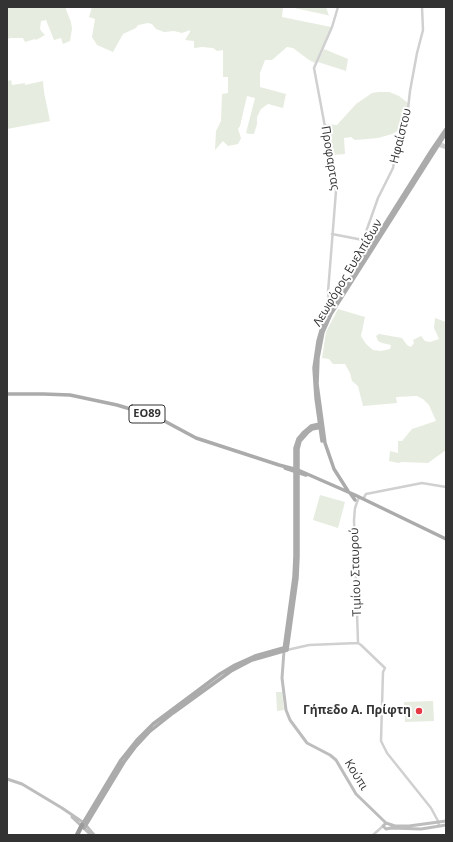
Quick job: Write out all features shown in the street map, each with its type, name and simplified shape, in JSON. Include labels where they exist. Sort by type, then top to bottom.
[{"type":"highway","points":[[76,835],[84,825]]},
{"type":"highway","points":[[80,835],[84,825]]},
{"type":"main road","name":"Λεωφόρος Ευελπίδων","points":[[330,461],[320,424],[317,373],[321,337],[329,318],[359,267],[446,129]]},
{"type":"main road","name":"Λεωφόρος Ευελπίδων","points":[[437,144],[446,133]]},
{"type":"main road","points":[[357,260],[359,267]]},
{"type":"main road","name":"Λεωφόρος Ευελπίδων","points":[[358,499],[349,492],[326,454],[321,434],[315,387],[315,358],[320,331],[328,312],[359,267]]},
{"type":"main road","name":"ΕΟ89","points":[[7,394],[64,395],[117,405],[156,417],[196,438],[279,465],[349,492]]},
{"type":"main road","points":[[284,649],[294,577],[296,471],[298,449],[303,436],[313,427],[320,424]]},
{"type":"main road","points":[[313,427],[320,424]]},
{"type":"main road","points":[[313,427],[321,434]]},
{"type":"main road","points":[[284,649],[296,582],[298,557],[296,471]]},
{"type":"main road","points":[[358,499],[446,539]]},
{"type":"main road","points":[[84,825],[121,760],[137,740],[153,724],[230,668],[250,657],[284,649]]},
{"type":"main road","name":"Κούπι","points":[[284,649],[282,678],[286,710],[290,720],[307,743],[332,756],[336,760],[356,794],[381,819],[385,826]]},
{"type":"main road","points":[[7,779],[16,781],[31,789],[84,825],[94,835]]},
{"type":"main road","points":[[439,824],[446,821]]},
{"type":"main road","points":[[84,825],[90,835]]},
{"type":"main road","points":[[385,826],[446,825]]},
{"type":"street","name":"Προφαρτας","points":[[328,312],[330,309],[328,296],[336,191],[332,159],[314,68],[332,27],[338,7]]},
{"type":"street","name":"Ηφαίστου","points":[[357,260],[378,198],[393,168],[407,118],[416,58],[423,30],[422,7]]},
{"type":"street","points":[[437,144],[446,147]]},
{"type":"street","points":[[332,234],[363,240]]},
{"type":"street","points":[[358,499],[366,494],[422,482],[446,487]]},
{"type":"street","name":"Τιμίου Σταυρού","points":[[358,499],[354,520],[358,643]]},
{"type":"street","points":[[284,649],[301,646],[358,643],[385,668],[383,672],[380,740],[387,753],[431,808],[439,824]]},
{"type":"street","points":[[375,834],[385,826]]},
{"type":"shaded area","points":[[7,7],[65,7],[71,22],[72,29],[70,41],[63,44],[61,38],[54,40],[46,20],[41,21],[40,29],[45,35],[36,40],[25,42],[23,38],[10,38],[8,39],[7,46]]},
{"type":"shaded area","points":[[92,7],[283,7],[282,17],[331,27],[315,63],[293,48],[287,47],[272,60],[265,60],[260,73],[260,87],[286,94],[283,108],[268,104],[261,109],[257,117],[257,124],[254,134],[246,133],[255,98],[247,96],[238,129],[241,138],[238,144],[228,146],[223,141],[215,150],[216,131],[221,121],[222,94],[228,93],[228,77],[223,77],[223,50],[217,51],[213,48],[202,47],[194,48],[194,41],[185,40],[190,30],[182,33],[174,31],[164,32],[156,29],[152,24],[148,23],[138,25],[136,28],[123,34],[113,52],[97,45],[92,37],[95,19],[89,17]]},
{"type":"shaded area","points":[[290,7],[326,7],[329,16],[327,15]]},
{"type":"shaded area","points":[[324,49],[348,59],[346,71],[318,62]]},
{"type":"shaded area","points":[[11,80],[12,85],[25,83],[25,85],[43,81],[50,121],[7,129],[7,81]]},
{"type":"shaded area","points":[[389,92],[399,96],[408,103],[403,128],[392,134],[378,138],[355,140],[351,137],[344,138],[345,154],[333,155],[325,124],[337,125],[356,104],[372,93]]},
{"type":"shaded area","points":[[338,309],[365,317],[361,336],[366,344],[373,350],[381,351],[390,349],[391,345],[378,341],[376,336],[379,334],[402,338],[407,345],[411,347],[414,343],[413,340],[421,336],[425,341],[430,342],[439,339],[434,328],[435,318],[446,322],[446,450],[428,463],[398,463],[389,461],[390,451],[398,453],[398,441],[402,441],[412,429],[436,421],[429,405],[423,399],[417,396],[396,397],[397,403],[363,406],[358,386],[352,381],[345,364],[333,364],[329,359],[322,358],[326,332]]},
{"type":"shaded area","points":[[320,495],[345,502],[338,528],[313,520]]},
{"type":"shaded area","points":[[276,692],[282,692],[284,710],[277,711]]},
{"type":"shaded area","name":"Γήπεδο Α. Πρίφτη","points":[[433,701],[434,721],[405,722],[404,702]]},
{"type":"place","name":"Γήπεδο Α. Πρίφτη","points":[[419,711]]}]
